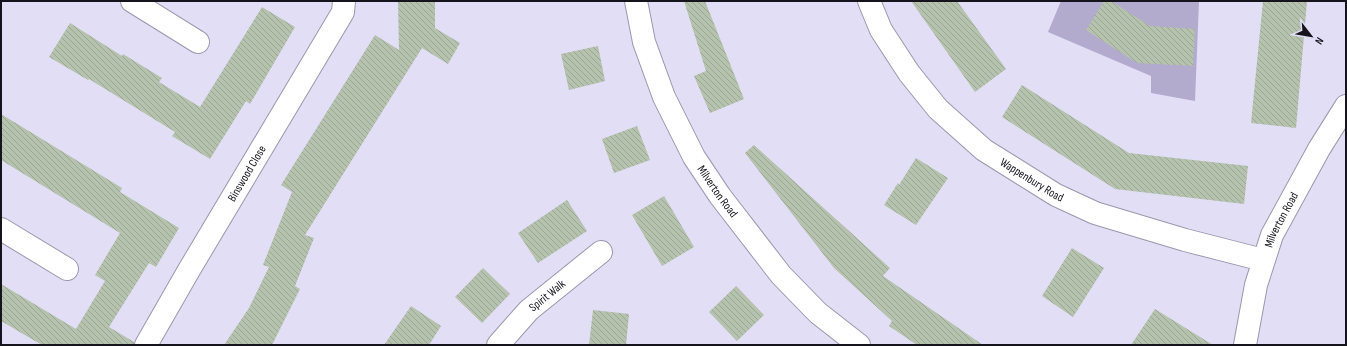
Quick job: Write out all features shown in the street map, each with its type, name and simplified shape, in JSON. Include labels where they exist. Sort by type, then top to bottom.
[{"type":"street","points":[[132,1],[198,42]]},
{"type":"street","name":"Binswood Close","points":[[146,345],[188,270],[343,12],[344,1]]},
{"type":"street","name":"Milverton Road","points":[[636,1],[644,42],[664,97],[694,157],[720,196],[781,275],[818,313],[859,345]]},
{"type":"street","name":"Wappenbury Road","points":[[869,1],[881,30],[909,73],[938,109],[984,150],[1056,195],[1095,213],[1185,240],[1263,260]]},
{"type":"street","name":"Milverton Road","points":[[1245,345],[1256,284],[1272,235],[1319,148],[1346,106]]},
{"type":"street","points":[[1,229],[67,269]]},
{"type":"street","name":"Spirit Walk","points":[[498,345],[529,310],[601,252]]},
{"type":"shaded area","points":[[1061,1],[1199,1],[1195,101],[1151,93],[1151,76],[1048,32]]},
{"type":"building","points":[[398,1],[435,1],[435,28],[460,43],[448,64],[422,48],[305,235],[314,238],[295,286],[300,289],[272,345],[224,345],[249,308],[269,267],[263,265],[292,192],[281,185],[375,35],[399,50]]},
{"type":"building","points":[[684,1],[705,1],[744,99],[710,113],[694,76],[706,71]]},
{"type":"building","points":[[911,1],[957,1],[1006,69],[975,92]]},
{"type":"building","points":[[1104,1],[1111,1],[1150,26],[1195,29],[1193,66],[1137,63],[1086,30]]},
{"type":"building","points":[[1263,1],[1307,1],[1296,128],[1251,123]]},
{"type":"building","points":[[262,7],[295,27],[250,104],[246,101],[210,159],[172,136],[175,132],[89,79],[88,80],[49,57],[70,23],[122,56],[123,54],[162,78],[159,82],[200,107]]},
{"type":"building","points":[[598,46],[605,81],[569,90],[561,54]]},
{"type":"building","points":[[1022,85],[1129,153],[1248,166],[1244,204],[1115,189],[1002,117]]},
{"type":"building","points":[[1,114],[122,188],[120,192],[179,228],[156,267],[149,263],[109,327],[134,342],[134,345],[42,345],[1,321],[1,284],[76,329],[105,281],[95,275],[120,233],[1,160]]},
{"type":"building","points":[[637,126],[650,160],[614,173],[602,139]]},
{"type":"building","points":[[754,145],[890,268],[883,276],[983,345],[917,345],[889,326],[892,321],[834,268],[745,153]]},
{"type":"building","points":[[916,158],[948,178],[916,225],[884,205]]},
{"type":"building","points":[[664,196],[694,247],[662,266],[632,215]]},
{"type":"building","points":[[567,200],[587,231],[538,263],[518,233]]},
{"type":"building","points":[[1072,248],[1104,268],[1073,317],[1042,296]]},
{"type":"building","points":[[483,268],[510,294],[482,323],[455,297]]},
{"type":"building","points":[[736,286],[764,315],[737,341],[709,312]]},
{"type":"building","points":[[411,306],[441,326],[429,345],[384,345]]},
{"type":"building","points":[[1155,309],[1213,345],[1131,345]]},
{"type":"building","points":[[593,310],[629,314],[626,345],[589,345]]}]
